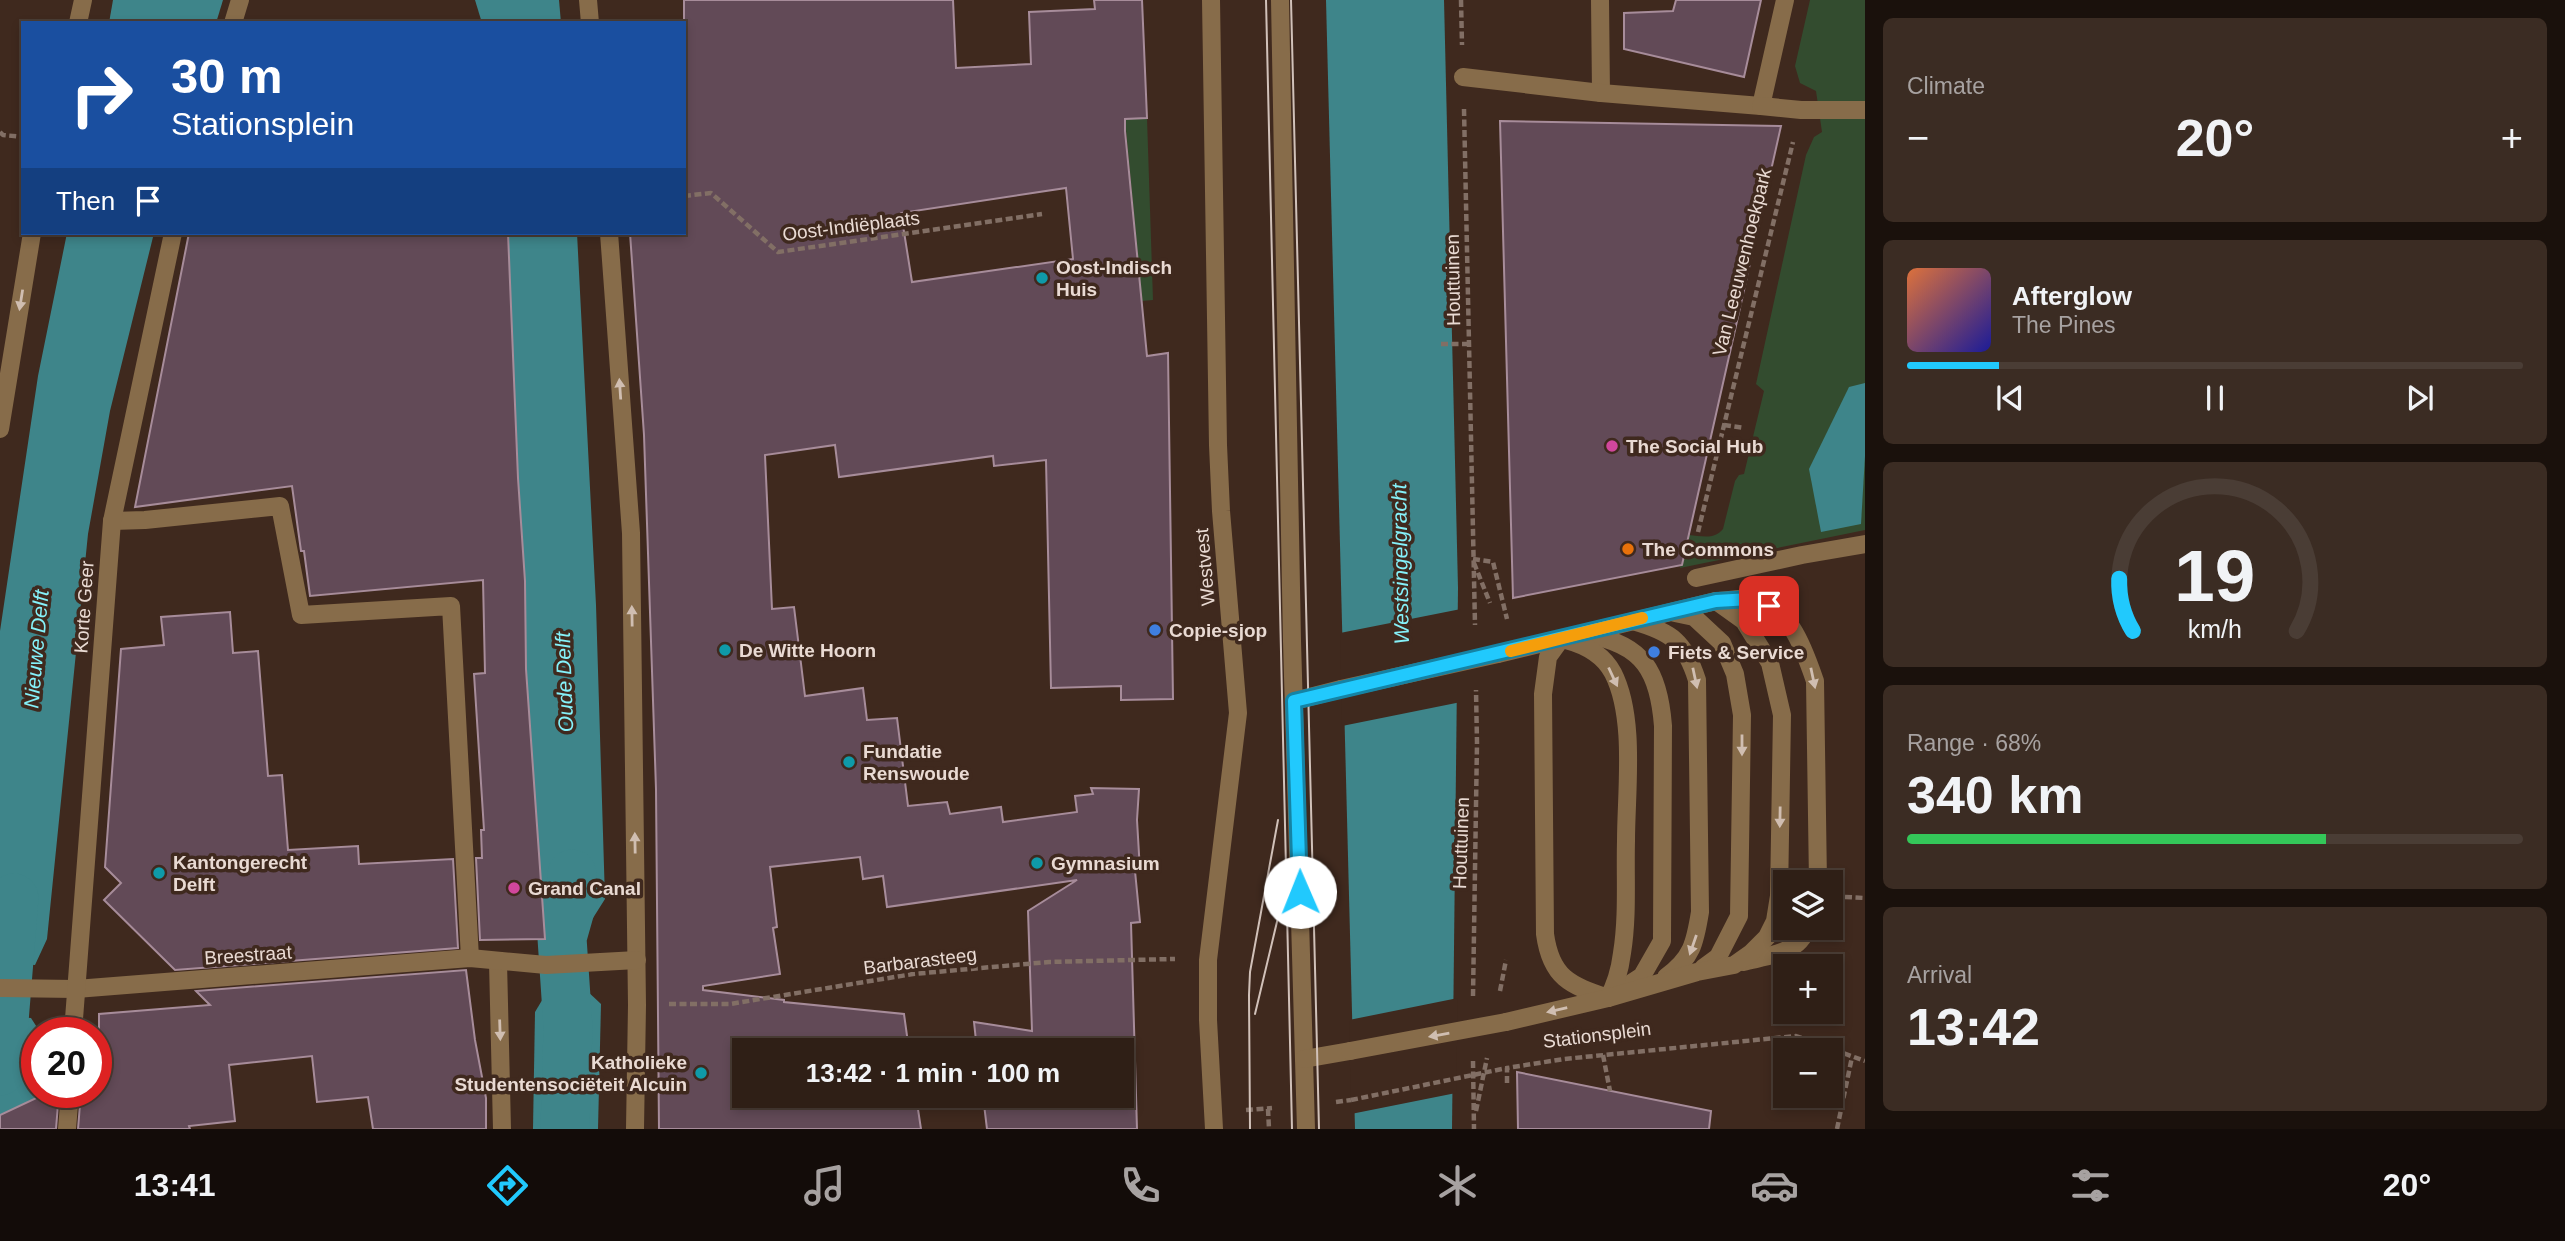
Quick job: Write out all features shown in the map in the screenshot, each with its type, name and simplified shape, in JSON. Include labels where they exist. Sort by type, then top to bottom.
[{"type":"street","points":[[78,21],[83,0]]},
{"type":"street","points":[[234,21],[240,0]]},
{"type":"street","points":[[588,0],[590,21]]},
{"type":"street","name":"Westvest","points":[[1210,0],[1218,446],[1238,713],[1208,960],[1208,1020],[1214,1129]]},
{"type":"street","points":[[1280,0],[1294,701],[1306,1129]]},
{"type":"street","points":[[1600,0],[1601,93]]},
{"type":"street","points":[[1761,106],[1785,0]]},
{"type":"street","points":[[1463,77],[1601,93],[1801,110],[1865,110]]},
{"type":"street","points":[[0,429],[32,235]]},
{"type":"street","name":"Korte Geer","points":[[74,1017],[112,521],[173,235]]},
{"type":"street","points":[[609,235],[631,533],[637,960],[635,1129]]},
{"type":"street","points":[[112,521],[280,506],[301,615],[451,606],[470,958]]},
{"type":"street","points":[[1696,578],[1865,544]]},
{"type":"street","name":"Stationsplein","points":[[1294,701],[1716,601],[1750,599],[1769,606],[1784,618],[1804,650],[1815,681],[1818,870]]},
{"type":"street","name":"Stationsplein","points":[[1716,601],[1744,621],[1770,663],[1782,715],[1779,895],[1775,921],[1767,937],[1734,965]]},
{"type":"street","name":"Stationsplein","points":[[1672,612],[1694,617],[1723,642],[1735,674],[1742,715],[1740,916],[1718,957],[1697,972]]},
{"type":"street","name":"Stationsplein","points":[[1632,621],[1654,627],[1676,640],[1689,654],[1697,680],[1700,912],[1690,956],[1661,982]]},
{"type":"street","name":"Stationsplein","points":[[1588,635],[1624,645],[1640,657],[1651,672],[1662,711],[1662,941],[1642,976],[1608,998],[1576,987],[1560,975],[1547,955],[1545,934],[1543,694],[1548,657],[1561,639],[1588,635]]},
{"type":"street","name":"Stationsplein","points":[[1561,639],[1584,645],[1601,657],[1612,672],[1622,700],[1627,734],[1625,930],[1620,967],[1608,998]]},
{"type":"street","name":"Stationsplein","points":[[1304,1059],[1506,1022],[1608,998],[1697,972],[1788,951],[1799,940]]},
{"type":"street","name":"Breestraat","points":[[0,988],[76,989],[470,958],[498,962]]},
{"type":"street","points":[[502,1129],[498,962],[546,965],[637,960]]},
{"type":"street","points":[[67,1129],[68,1108]]},
{"type":"path","name":"Houttuinen","points":[[1461,0],[1475,638]]},
{"type":"path","name":"Van Leeuwenhoekpark","points":[[1698,532],[1801,110]]},
{"type":"path","points":[[0,132],[3,135],[21,137]]},
{"type":"path","name":"Oost-Indiëplaats","points":[[686,196],[711,193],[778,252],[1042,214]]},
{"type":"path","points":[[1441,344],[1468,344]]},
{"type":"path","points":[[1724,425],[1744,428]]},
{"type":"path","name":"Houttuinen","points":[[1473,559],[1490,603]]},
{"type":"path","points":[[1473,559],[1493,562],[1502,600]]},
{"type":"path","name":"Houttuinen","points":[[1473,1007],[1476,677]]},
{"type":"path","name":"Barbarasteeg","points":[[637,1005],[730,1003],[913,974],[1049,962],[1159,958],[1208,960]]},
{"type":"path","name":"Stationsplein","points":[[1333,1102],[1507,1068],[1603,1055],[1796,1036],[1865,1061]]},
{"type":"path","points":[[1603,1055],[1610,1091]]},
{"type":"path","points":[[1837,1129],[1852,1057]]},
{"type":"path","points":[[1473,1058],[1474,1129]]},
{"type":"path","points":[[1507,1068],[1507,1083]]},
{"type":"path","points":[[1268,1109],[1269,1129]]},
{"type":"green space","points":[[1810,0],[1865,0],[1865,530],[1680,568],[1689,535],[1712,536],[1723,529],[1735,481],[1739,475],[1744,474],[1764,391],[1756,384],[1806,155],[1814,137],[1822,132],[1816,91],[1800,83],[1795,66]]},
{"type":"green space","points":[[1147,118],[1153,300],[1142,301],[1125,119]]},
{"type":"water","points":[[113,0],[223,0],[217,21],[109,21]]},
{"type":"water","points":[[475,0],[559,0],[561,21],[481,21]]},
{"type":"water","name":"Westsingelgracht","points":[[1326,0],[1444,0],[1458,588],[1452,1129],[1355,1129]]},
{"type":"water","points":[[67,235],[154,235],[110,411],[88,534],[47,939],[35,965],[0,963],[0,631],[38,376]]},
{"type":"water","points":[[508,235],[577,235],[596,605],[605,899],[581,937],[545,939],[526,671],[525,581],[517,464]]},
{"type":"water","points":[[1865,383],[1861,524],[1821,532],[1809,469],[1849,387]]},
{"type":"water","points":[[585,989],[601,1004],[598,1129],[533,1129],[535,1012],[547,992]]},
{"type":"water","points":[[0,1016],[21,1017],[21,1108],[43,1108],[41,1129],[0,1129]]},
{"type":"pier","points":[[1461,609],[1461,702],[1342,726],[1340,633]]},
{"type":"pier","points":[[1458,998],[1456,1093],[1351,1114],[1349,1020]]},
{"type":"building","points":[[684,0],[953,0],[956,68],[1031,64],[1029,12],[1095,9],[1094,0],[1142,0],[1147,118],[1125,119],[1125,131],[1147,356],[1168,353],[1173,699],[1121,700],[1121,686],[1051,688],[1046,460],[994,466],[993,456],[839,477],[835,445],[765,455],[772,609],[794,607],[805,696],[863,688],[867,720],[897,718],[908,806],[947,802],[950,814],[1001,807],[1003,822],[1077,812],[1075,796],[1093,794],[1091,788],[1139,789],[1137,820],[1140,871],[1135,871],[1140,922],[1131,923],[1137,1129],[987,1129],[984,1108],[1134,1108],[1134,1038],[976,1038],[974,1022],[1032,1031],[1028,911],[1077,880],[887,907],[883,876],[863,879],[860,857],[770,867],[777,927],[773,928],[780,974],[703,986],[703,990],[784,1002],[904,1014],[907,1038],[732,1038],[732,1108],[918,1108],[921,1129],[659,1129],[656,789],[644,435],[630,235],[686,235]],"holes":[[[1066,188],[1073,259],[912,282],[901,213]]]},
{"type":"building","points":[[1676,0],[1761,0],[1744,77],[1624,49],[1624,13],[1673,11]]},
{"type":"building","points":[[1500,121],[1781,126],[1682,565],[1513,598]]},
{"type":"building","points":[[189,235],[508,235],[525,581],[526,669],[545,939],[480,940],[476,858],[482,858],[481,830],[484,830],[474,674],[485,673],[483,580],[310,596],[292,486],[135,507]]},
{"type":"building","points":[[230,612],[233,653],[258,651],[268,776],[282,775],[288,850],[358,846],[359,864],[453,859],[458,948],[175,970],[104,900],[121,883],[105,867],[121,649],[164,645],[161,617]]},
{"type":"building","points":[[466,970],[486,1098],[486,1129],[373,1129],[368,1097],[317,1102],[312,1056],[229,1065],[235,1121],[189,1126],[190,1129],[78,1129],[80,1108],[112,1108],[112,1017],[99,1017],[99,1014],[210,1005],[196,991]]},
{"type":"building","points":[[1517,1072],[1711,1111],[1709,1129],[1518,1129]]},
{"type":"building","points":[[21,1105],[21,1108],[58,1108],[56,1129],[0,1129],[0,1115]]},
{"type":"waterway","name":"Oude Delft","points":[[565,1129],[568,1027],[562,938],[573,899],[572,874]]},
{"type":"waterway","name":"Nieuwe Delft","points":[[0,1071],[14,898]]},
{"type":"tram line","points":[[1266,0],[1292,1129]]},
{"type":"tram line","points":[[1291,0],[1319,1129]]},
{"type":"tram line","points":[[1291,868],[1303,813]]},
{"type":"tram line","points":[[1250,1129],[1250,972],[1278,820]]},
{"type":"tram line","points":[[1255,1014],[1281,905]]},
{"type":"slow traffic","points":[[1511,651],[1642,618]]},
{"type":"place","name":"Oost-Indisch Huis","points":[[1042,278]]},
{"type":"place","name":"The Social Hub","points":[[1612,446]]},
{"type":"place","name":"The Commons","points":[[1628,549]]},
{"type":"place","name":"Copie-sjop","points":[[1155,630]]},
{"type":"place","name":"De Witte Hoorn","points":[[725,650]]},
{"type":"place","name":"Fiets & Service","points":[[1654,652]]},
{"type":"place","name":"Fundatie Renswoude","points":[[849,762]]},
{"type":"place","name":"Gymnasium","points":[[1037,863]]},
{"type":"place","name":"Kantongerecht Delft","points":[[159,873]]},
{"type":"place","name":"Grand Canal","points":[[514,888]]},
{"type":"place","name":"Katholieke Studentensociëteit Alcuin","points":[[701,1073]]},
{"type":"route","points":[[1300,892],[1294,701],[1716,601],[1750,599],[1769,606]]}]
